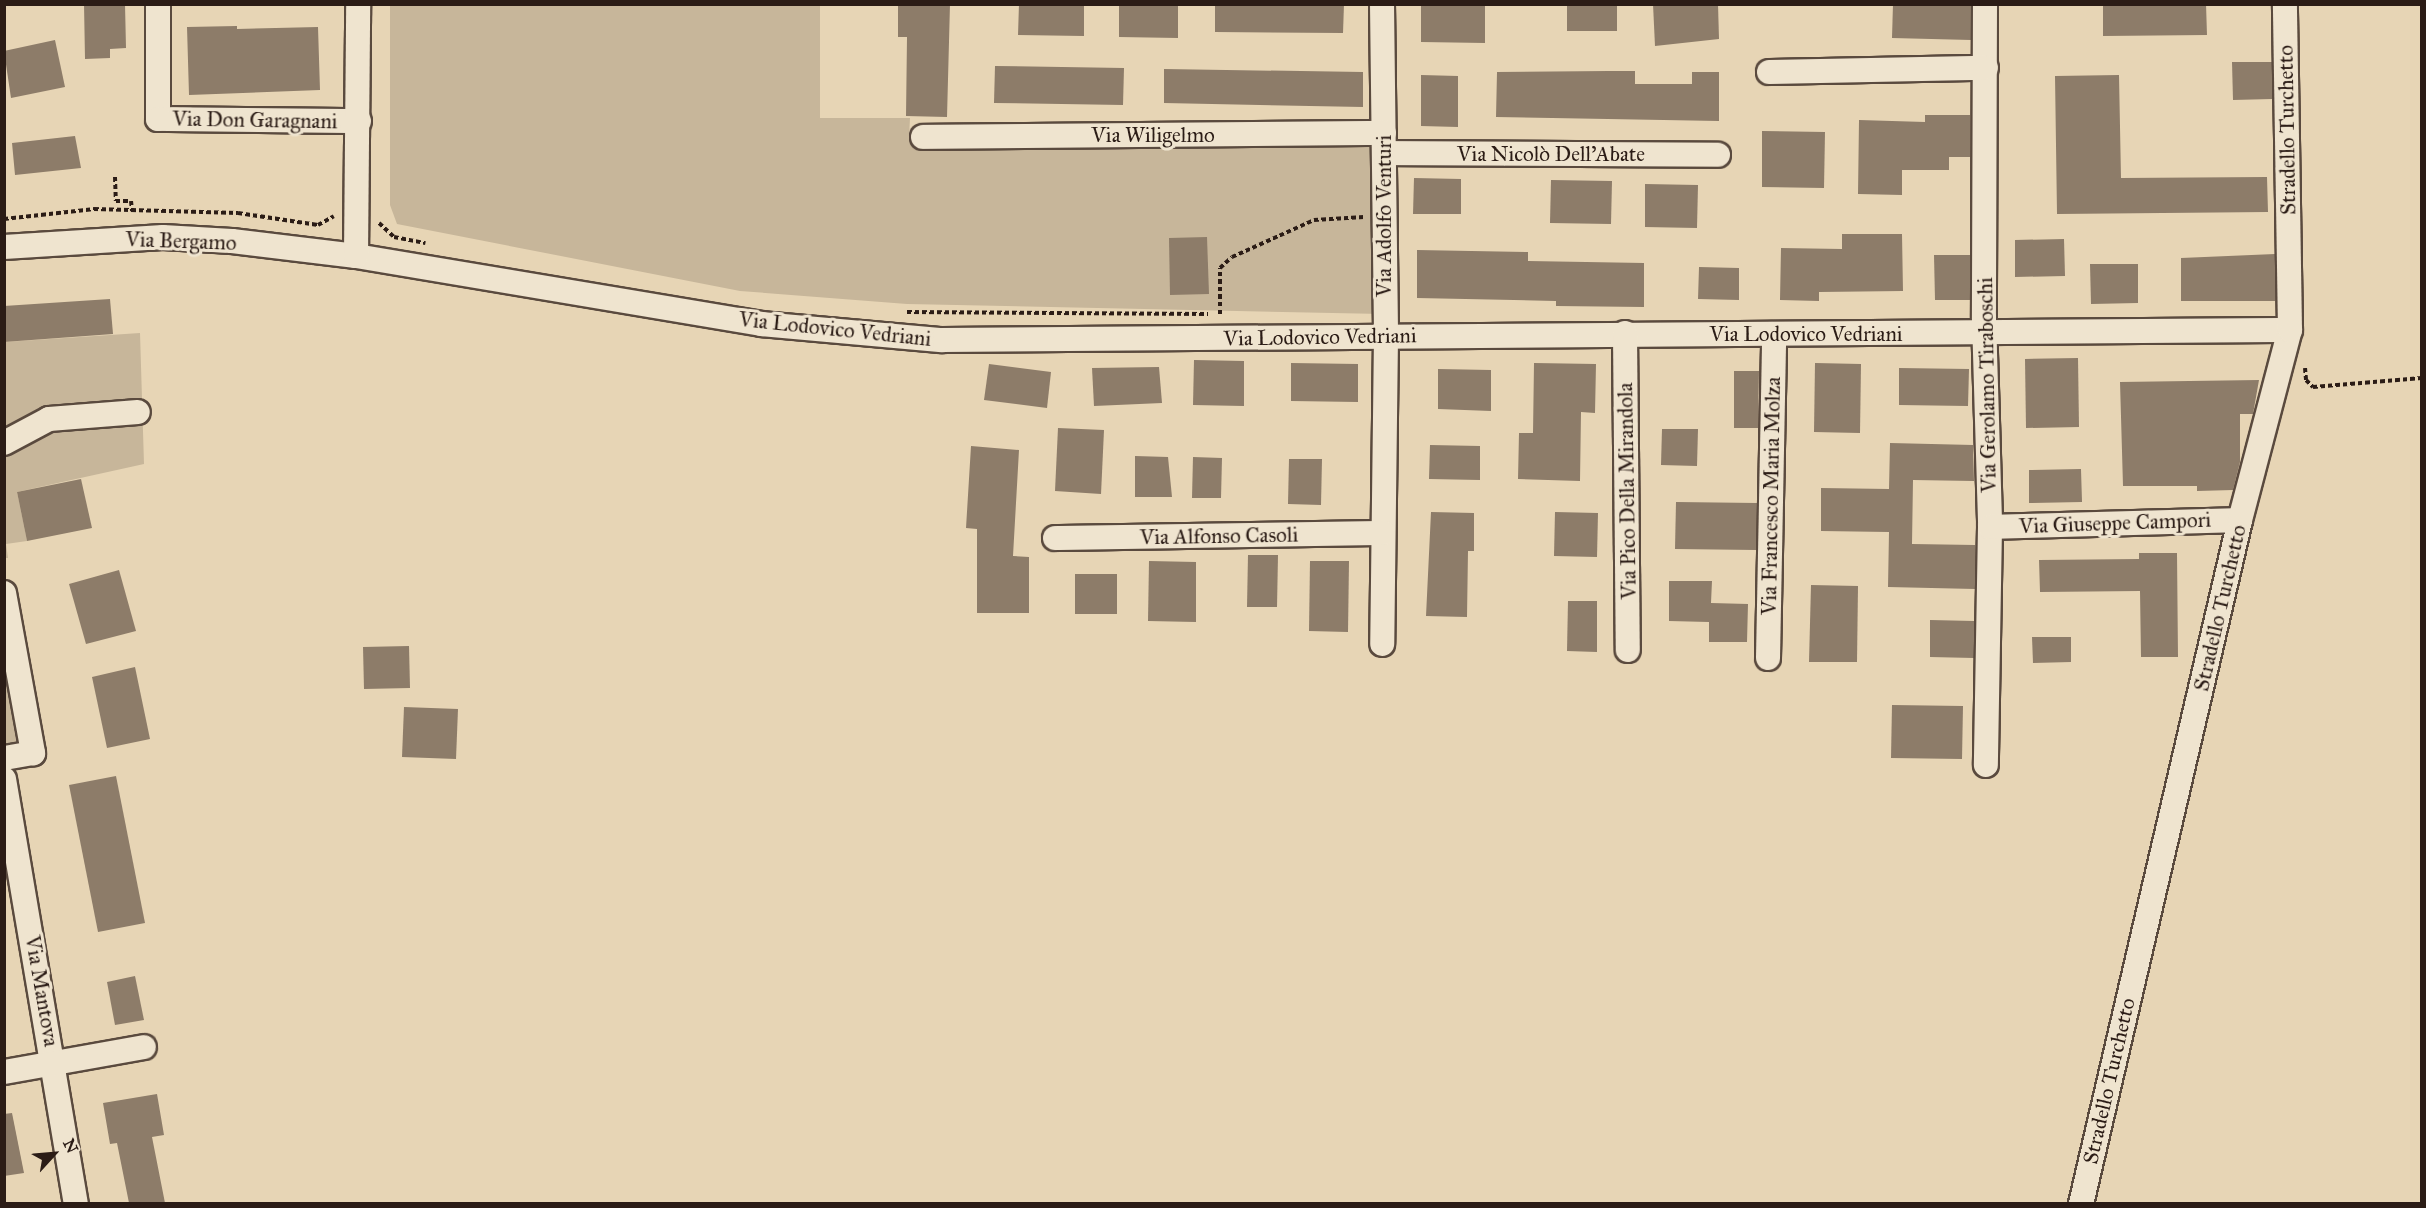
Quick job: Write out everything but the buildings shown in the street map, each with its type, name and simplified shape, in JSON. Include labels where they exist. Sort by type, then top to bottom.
[{"type":"street","name":"Via Don Garagnani","points":[[158,4],[158,119],[359,121]]},
{"type":"street","points":[[356,256],[359,121],[358,4]]},
{"type":"street","name":"Via Adolfo Venturi","points":[[1382,4],[1386,336],[1382,644]]},
{"type":"street","name":"Via Gerolamo Tiraboschi","points":[[1985,4],[1984,333],[1990,526],[1986,765]]},
{"type":"street","name":"Stradello Turchetto","points":[[2080,1203],[2240,520],[2290,330],[2286,4]]},
{"type":"street","points":[[1769,72],[1986,68]]},
{"type":"street","name":"Via Wiligelmo","points":[[923,136],[1384,143]]},
{"type":"street","name":"Via Nicolò Dell'Abate","points":[[1384,143],[1718,155]]},
{"type":"street","name":"Via Bergamo","points":[[4,247],[163,237],[356,256]]},
{"type":"street","name":"Via Lodovico Vedriani","points":[[356,256],[761,324],[893,337],[1160,341],[1625,333],[2290,330]]},
{"type":"street","name":"Via Pico Della Mirandola","points":[[1625,333],[1628,650]]},
{"type":"street","name":"Via Francesco Maria Molza","points":[[1768,658],[1774,334]]},
{"type":"street","points":[[4,444],[49,419],[138,412]]},
{"type":"street","name":"Via Giuseppe Campori","points":[[1990,526],[2240,520]]},
{"type":"street","name":"Via Alfonso Casoli","points":[[1055,538],[1383,533]]},
{"type":"street","points":[[4,593],[33,753],[4,758]]},
{"type":"street","name":"Via Mantova","points":[[4,778],[55,1063],[76,1203]]},
{"type":"street","points":[[4,1072],[144,1047]]},
{"type":"path","points":[[115,177],[117,201],[131,201],[132,211]]},
{"type":"path","points":[[1220,314],[1220,268],[1232,257],[1314,220],[1353,216],[1384,219]]},
{"type":"shaded area","points":[[390,5],[820,5],[820,118],[910,118],[909,137],[1384,134],[1383,314],[907,304],[740,291],[397,224],[390,205]]},
{"type":"shaded area","points":[[140,333],[144,464],[17,492],[27,541],[6,544],[8,558],[5,558],[5,342]]},
{"type":"shaded area","points":[[4,593],[33,753],[4,758]]}]
